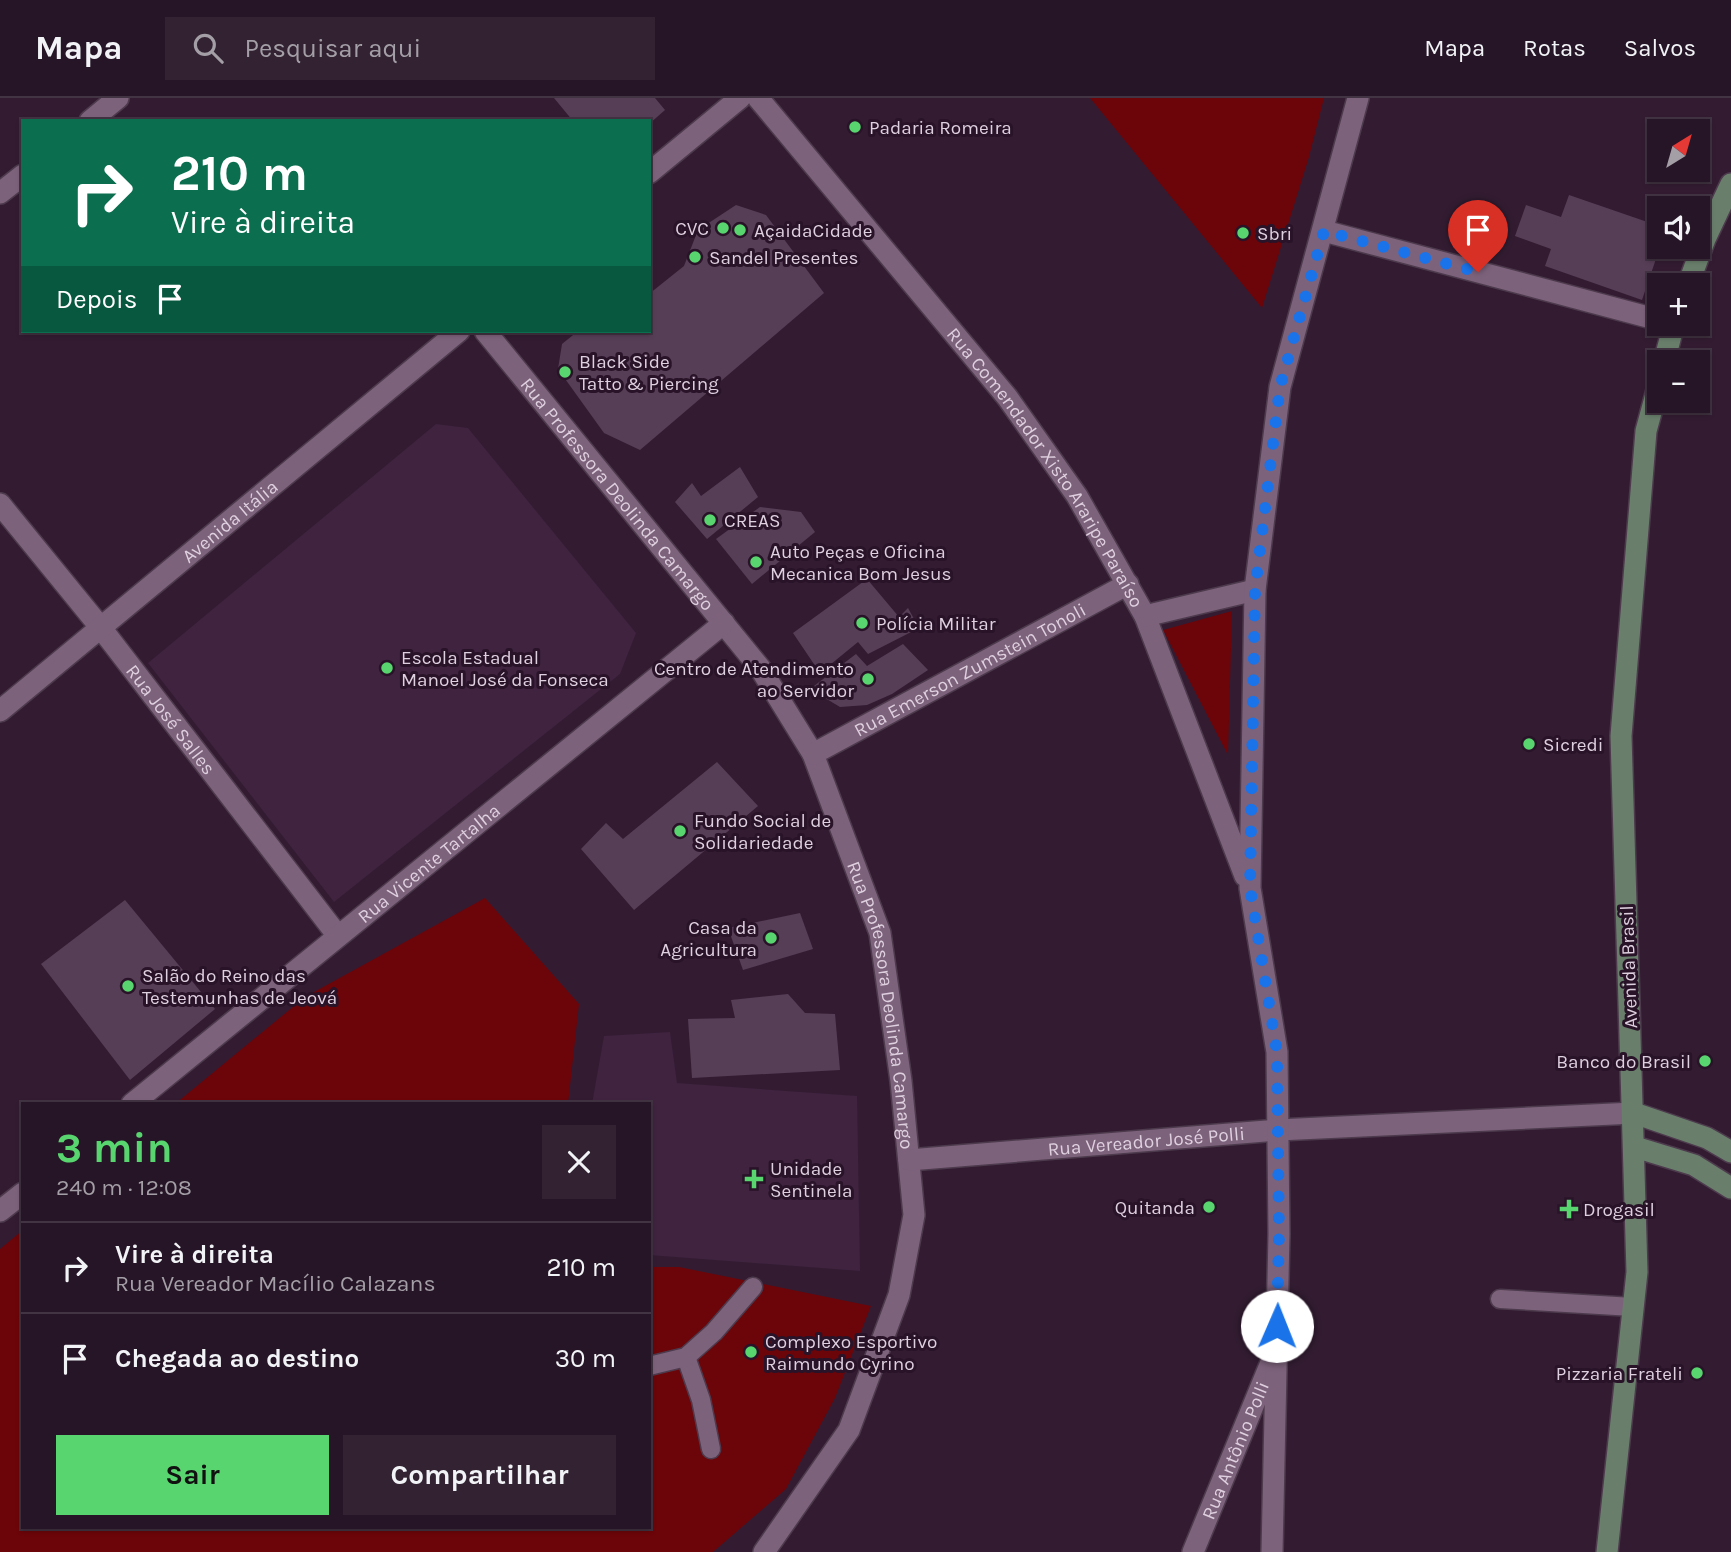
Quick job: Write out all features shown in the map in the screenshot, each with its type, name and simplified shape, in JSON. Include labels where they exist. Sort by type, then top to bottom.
[{"type":"main road","points":[[1692,273],[1705,239],[1730,188]]},
{"type":"main road","name":"Avenida Brasil","points":[[1607,1552],[1637,1272],[1621,736],[1646,431],[1651,413]]},
{"type":"main road","points":[[1634,1113],[1707,1138],[1731,1152]]},
{"type":"main road","points":[[1635,1147],[1694,1165],[1731,1188]]},
{"type":"street","points":[[92,119],[118,98]]},
{"type":"street","points":[[651,171],[740,98]]},
{"type":"street","name":"Rua Comendador Xisto Araripe Paraíso","points":[[758,98],[1007,397],[1077,496],[1145,616],[1250,888]]},
{"type":"street","name":"Rua Antônio Polli","points":[[1272,1552],[1279,1234],[1277,1052],[1250,888],[1255,590],[1280,387],[1358,98]]},
{"type":"street","points":[[0,193],[21,177]]},
{"type":"street","points":[[1324,231],[1647,317]]},
{"type":"street","name":"Avenida Itália","points":[[0,711],[456,333]]},
{"type":"street","name":"Rua Professora Deolinda Camargo","points":[[487,333],[760,668],[813,754],[880,933],[901,1081],[914,1215],[899,1295],[849,1430],[764,1552]]},
{"type":"street","name":"Rua José Salles","points":[[0,504],[101,628],[338,936]]},
{"type":"street","name":"Rua Emerson Zumstein Tonoli","points":[[813,754],[1128,584]]},
{"type":"street","points":[[1145,616],[1255,590]]},
{"type":"street","name":"Rua Vicente Tartalha","points":[[134,1102],[724,623]]},
{"type":"street","name":"Rua Vereador José Polli","points":[[909,1160],[1278,1130],[1634,1113]]},
{"type":"street","points":[[0,1211],[21,1195]]},
{"type":"street","name":"Rua Antônio Polli","points":[[1194,1552],[1277,1349]]},
{"type":"lane","points":[[651,1366],[686,1357],[714,1332],[753,1287]]},
{"type":"lane","points":[[1500,1299],[1633,1307]]},
{"type":"lane","points":[[686,1357],[701,1399],[711,1449]]},
{"type":"shaded area","name":"Sbri","points":[[1090,98],[1324,98],[1309,157],[1262,308]]},
{"type":"shaded area","name":"Escola Estadual Manoel José da Fonseca","points":[[436,424],[468,428],[636,633],[620,674],[334,902],[148,663]]},
{"type":"shaded area","points":[[1232,611],[1228,755],[1163,630]]},
{"type":"shaded area","points":[[485,898],[579,1004],[568,1102],[177,1102],[305,997]]},
{"type":"shaded area","name":"Unidade Sentinela","points":[[670,1032],[677,1083],[857,1096],[860,1271],[651,1255],[651,1102],[592,1102],[604,1036]]},
{"type":"shaded area","name":"Complexo Esportivo Raimundo Cyrino","points":[[21,1232],[21,1529],[651,1529],[651,1267],[679,1267],[871,1306],[835,1398],[786,1489],[713,1552],[0,1552],[0,1249]]},
{"type":"building","points":[[554,98],[655,98],[665,110],[651,122],[651,119],[571,119]]},
{"type":"building","points":[[1569,195],[1647,222],[1647,259],[1656,259],[1651,273],[1647,273],[1647,285],[1642,300],[1545,266],[1551,249],[1515,236],[1526,205],[1561,217]]},
{"type":"building","points":[[736,205],[766,215],[824,293],[640,450],[604,433],[558,369],[562,344],[576,333],[651,333],[651,292],[684,266],[698,230]]},
{"type":"building","name":"CREAS","points":[[740,467],[758,497],[707,539],[675,502],[692,483],[701,496]]},
{"type":"building","name":"Auto Peças e Oficina Mecanica Bom Jesus","points":[[760,507],[801,512],[815,532],[752,584],[716,539]]},
{"type":"building","name":"Polícia Militar","points":[[867,579],[899,617],[908,608],[919,628],[868,654],[858,642],[820,673],[793,633]]},
{"type":"building","name":"Centro de Atendimento ao Servidor","points":[[903,644],[928,670],[892,694],[867,705],[840,707],[810,689],[856,654],[867,666]]},
{"type":"building","name":"Fundo Social de Solidariedade","points":[[717,762],[758,806],[634,910],[581,849],[606,823],[623,839]]},
{"type":"building","name":"Salão do Reino das Testemunhas de Jeová","points":[[125,900],[215,1009],[130,1080],[41,964]]},
{"type":"building","name":"Casa da Agricultura","points":[[800,913],[813,949],[743,970],[728,928]]},
{"type":"building","points":[[788,994],[805,1013],[835,1014],[840,1070],[692,1078],[688,1019],[735,1018],[731,1000]]},
{"type":"place","name":"Padaria Romeira","points":[[855,127]]},
{"type":"place","name":"CVC","points":[[723,228]]},
{"type":"place","name":"AçaidaCidade","points":[[740,230]]},
{"type":"place","name":"Sbri","points":[[1243,233]]},
{"type":"place","name":"Sandel Presentes","points":[[695,257]]},
{"type":"place","name":"Black Side Tatto & Piercing","points":[[565,372]]},
{"type":"place","name":"CREAS","points":[[710,520]]},
{"type":"place","name":"Auto Peças e Oficina Mecanica Bom Jesus","points":[[756,562]]},
{"type":"place","name":"Polícia Militar","points":[[862,623]]},
{"type":"place","name":"Escola Estadual Manoel José da Fonseca","points":[[387,668]]},
{"type":"place","name":"Centro de Atendimento ao Servidor","points":[[868,679]]},
{"type":"place","name":"Sicredi","points":[[1529,744]]},
{"type":"place","name":"Fundo Social de Solidariedade","points":[[680,831]]},
{"type":"place","name":"Casa da Agricultura","points":[[771,938]]},
{"type":"place","name":"Salão do Reino das Testemunhas de Jeová","points":[[128,986]]},
{"type":"place","name":"Banco do Brasil","points":[[1705,1061]]},
{"type":"place","name":"Unidade Sentinela","points":[[754,1179]]},
{"type":"place","name":"Quitanda","points":[[1209,1207]]},
{"type":"place","name":"Drogasil","points":[[1569,1209]]},
{"type":"place","name":"Complexo Esportivo Raimundo Cyrino","points":[[751,1352]]},
{"type":"place","name":"Pizzaria Frateli","points":[[1697,1373]]},
{"type":"route","points":[[1277,1326],[1277,1052],[1250,888],[1255,590],[1280,387],[1324,231],[1478,272]]}]
